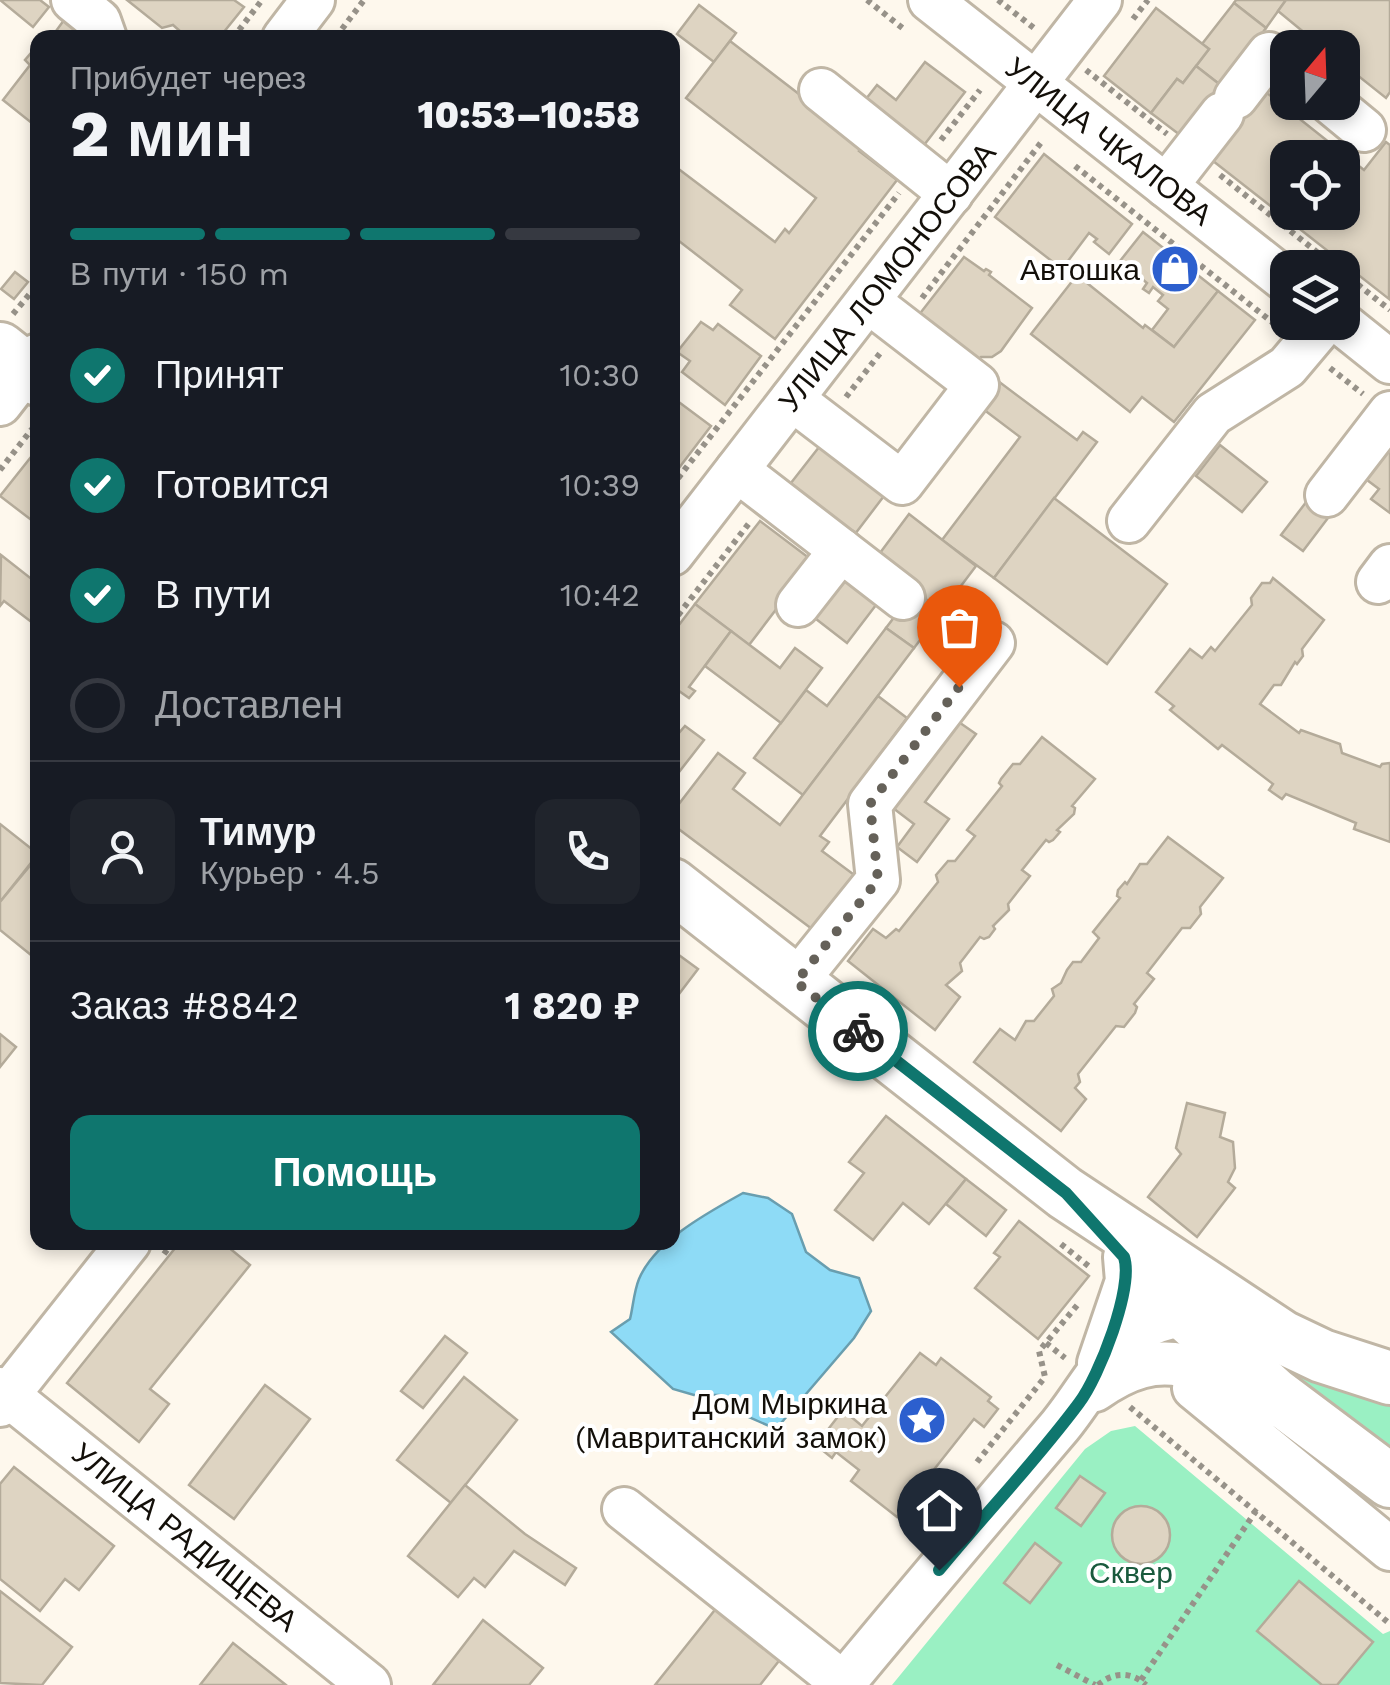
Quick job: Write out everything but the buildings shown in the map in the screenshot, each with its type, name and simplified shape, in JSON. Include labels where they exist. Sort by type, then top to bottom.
[{"type":"main road","points":[[680,891],[1066,1193],[1246,1316],[1322,1356],[1390,1378]]},
{"type":"main road","points":[[1066,1193],[1183,1314],[1274,1394],[1390,1480]]},
{"type":"street","points":[[74,0],[99,21],[102,30]]},
{"type":"street","points":[[290,30],[313,0]]},
{"type":"street","name":"УЛИЦА ЛОМОНОСОВА","points":[[680,535],[754,483],[884,314],[935,181],[1018,107],[1100,0]]},
{"type":"street","name":"УЛИЦА ЧКАЛОВА","points":[[926,9],[1018,107],[1166,186],[1270,268]]},
{"type":"street","points":[[1166,186],[1270,55]]},
{"type":"street","points":[[821,90],[935,181]]},
{"type":"street","points":[[1352,120],[1364,130]]},
{"type":"street","points":[[809,412],[902,483],[977,384],[884,314]]},
{"type":"street","points":[[1360,336],[1387,354]]},
{"type":"street","points":[[1129,520],[1213,414],[1287,366],[1310,340]]},
{"type":"street","points":[[1327,496],[1390,414]]},
{"type":"street","points":[[754,483],[903,598]]},
{"type":"street","points":[[798,605],[840,550]]},
{"type":"street","points":[[796,982],[878,880],[870,804],[993,643]]},
{"type":"street","points":[[3,1396],[122,1250]]},
{"type":"street","points":[[1082,1400],[1119,1306],[1128,1272],[1124,1257]]},
{"type":"street","points":[[624,1509],[842,1684],[1132,1336],[1146,1326],[1183,1314],[1246,1316]]},
{"type":"street","points":[[1082,1400],[1132,1367],[1163,1363],[1203,1371],[1390,1488]]},
{"type":"street","points":[[1163,1363],[1390,1550]]},
{"type":"street","name":"УЛИЦА РАДИЩЕВА","points":[[3,1396],[369,1685]]},
{"type":"path","points":[[239,30],[262,0]]},
{"type":"path","points":[[340,30],[364,0]]},
{"type":"path","points":[[867,0],[926,9]]},
{"type":"path","points":[[966,78],[1018,107],[1055,150]]},
{"type":"path","points":[[680,477],[935,181],[1018,107]]},
{"type":"path","points":[[809,412],[884,314],[1018,107]]},
{"type":"path","points":[[1071,162],[1270,303]]},
{"type":"path","points":[[1360,286],[1390,310]]},
{"type":"path","points":[[18,363],[30,316]]},
{"type":"path","points":[[1320,340],[1390,414]]},
{"type":"path","points":[[0,470],[30,432]]},
{"type":"path","points":[[680,609],[754,483]]},
{"type":"path","points":[[974,1465],[1044,1377],[1039,1352]]},
{"type":"path","points":[[1131,1408],[1390,1624]]},
{"type":"path","points":[[1056,1665],[1097,1685],[1120,1674],[1144,1682],[1256,1512]]},
{"type":"green space","points":[[1251,1355],[1308,1376],[1390,1395],[1390,1459]]},
{"type":"green space","name":"Сквер","points":[[1135,1426],[1383,1634],[1390,1631],[1390,1685],[892,1685],[1085,1449],[1111,1431]]},
{"type":"water","points":[[743,1193],[768,1198],[792,1214],[806,1252],[830,1270],[859,1278],[871,1311],[854,1338],[776,1429],[744,1415],[719,1395],[694,1395],[673,1389],[611,1332],[630,1319],[639,1279],[657,1252],[680,1250],[680,1232]]},
{"type":"way so far","points":[[858,1031],[796,982],[878,880],[870,804],[959,687]]},
{"type":"place","name":"Автошка","points":[[1175,269]]},
{"type":"place","name":"Дом Мыркина (Мавританский замок)","points":[[922,1420]]},
{"type":"route","points":[[858,1031],[1066,1193],[1124,1257],[1128,1272],[1110,1336],[1082,1400],[939,1570]]}]
